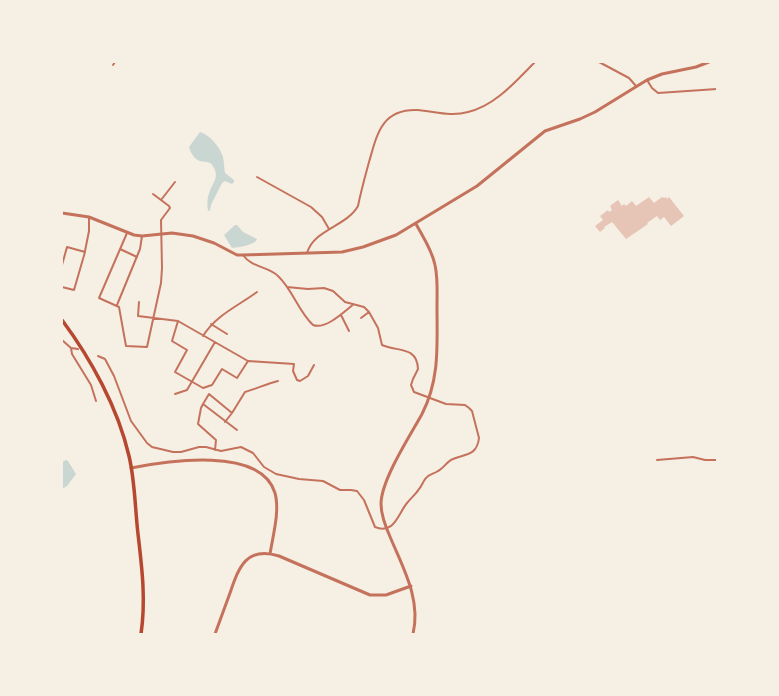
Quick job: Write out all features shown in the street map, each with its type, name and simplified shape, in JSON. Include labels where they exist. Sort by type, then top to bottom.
[{"type":"main road","points":[[62,320],[82,350],[102,385],[121,429],[131,468],[144,585],[144,610],[141,634]]},
{"type":"street","points":[[307,254],[309,246],[330,229],[345,220],[358,206],[378,132],[385,121],[392,115],[398,112],[415,110],[441,114],[458,114],[480,108],[500,95],[535,62]]},
{"type":"street","points":[[599,62],[629,78],[637,87]]},
{"type":"street","points":[[62,213],[88,217],[127,233],[142,236],[162,233],[179,233],[194,236],[214,243],[237,255],[243,256],[342,252],[363,248],[385,240],[416,224],[477,186],[545,131],[596,112],[647,80],[662,74],[696,67],[709,62]]},
{"type":"street","points":[[647,80],[652,88],[658,93],[717,89]]},
{"type":"street","points":[[257,177],[311,207],[322,217],[330,229]]},
{"type":"street","points":[[161,200],[175,182]]},
{"type":"street","points":[[127,233],[99,298],[119,307],[126,346],[148,348],[161,283],[161,220],[170,208],[154,194]]},
{"type":"street","points":[[62,287],[74,290],[85,252],[89,231],[88,217]]},
{"type":"street","points":[[413,634],[415,618],[411,586],[383,520],[381,505],[384,486],[423,412],[431,393],[436,370],[436,269],[430,249],[416,224]]},
{"type":"street","points":[[117,305],[140,249],[142,236]]},
{"type":"street","points":[[62,265],[67,247],[85,252]]},
{"type":"street","points":[[120,249],[137,256]]},
{"type":"street","points":[[243,256],[252,263],[279,276],[295,302],[314,325],[321,325],[336,319],[355,304]]},
{"type":"street","points":[[98,356],[105,358],[114,376],[131,421],[147,443],[152,447],[173,452],[181,452],[199,447],[206,447],[221,451],[241,447],[253,453],[264,467],[276,474],[299,479],[323,481],[340,490],[357,491],[364,500],[375,527],[381,529],[386,528],[394,524],[407,503],[431,473],[438,471],[452,460],[469,455],[477,446],[478,433],[472,411],[465,405],[446,404],[414,392],[411,385],[418,369],[417,359],[410,352],[382,345],[378,328],[369,312],[364,307],[345,302],[333,291],[324,288],[308,289],[287,287]]},
{"type":"street","points":[[203,336],[211,324],[257,292]]},
{"type":"street","points":[[139,302],[138,316],[178,321],[248,361],[294,364],[293,371],[297,380],[300,381],[308,376],[314,365]]},
{"type":"street","points":[[361,318],[369,312]]},
{"type":"street","points":[[341,315],[349,331]]},
{"type":"street","points":[[178,321],[172,341],[187,350],[175,372],[192,382],[203,388],[212,385],[222,370],[237,378],[248,361]]},
{"type":"street","points":[[211,324],[227,334]]},
{"type":"street","points":[[62,340],[71,348],[78,349]]},
{"type":"street","points":[[175,394],[187,390],[215,342]]},
{"type":"street","points":[[71,348],[72,354],[91,385],[96,401]]},
{"type":"street","points":[[225,422],[245,392],[268,383],[278,381]]},
{"type":"street","points":[[215,450],[216,440],[198,424],[201,408],[209,394],[232,413]]},
{"type":"street","points":[[203,404],[237,430]]},
{"type":"street","points":[[657,460],[680,457],[717,460]]},
{"type":"street","points":[[131,468],[170,462],[198,460],[246,466],[260,472],[271,483],[276,498],[276,514],[270,554]]},
{"type":"street","points":[[215,634],[238,571],[242,565],[254,556],[264,553],[270,554],[370,595],[386,595],[411,586]]},
{"type":"shaded area","points":[[200,132],[217,145],[222,153],[225,173],[234,180],[232,184],[225,181],[222,183],[211,205],[210,211],[208,210],[207,203],[209,193],[215,180],[215,171],[213,165],[210,163],[196,159],[189,147]]},
{"type":"shaded area","points":[[235,225],[237,225],[243,232],[257,239],[256,241],[248,245],[232,248],[224,235]]},
{"type":"shaded area","points":[[66,460],[76,474],[67,486],[62,489],[62,462]]},
{"type":"building","points":[[649,197],[654,203],[662,197],[666,197],[667,199],[669,197],[684,216],[671,226],[664,217],[660,220],[657,216],[626,239],[612,222],[604,227],[605,228],[600,232],[595,226],[603,220],[600,216],[608,210],[609,212],[612,210],[610,206],[618,200],[622,206],[624,204],[626,206],[632,201],[636,206]]}]
